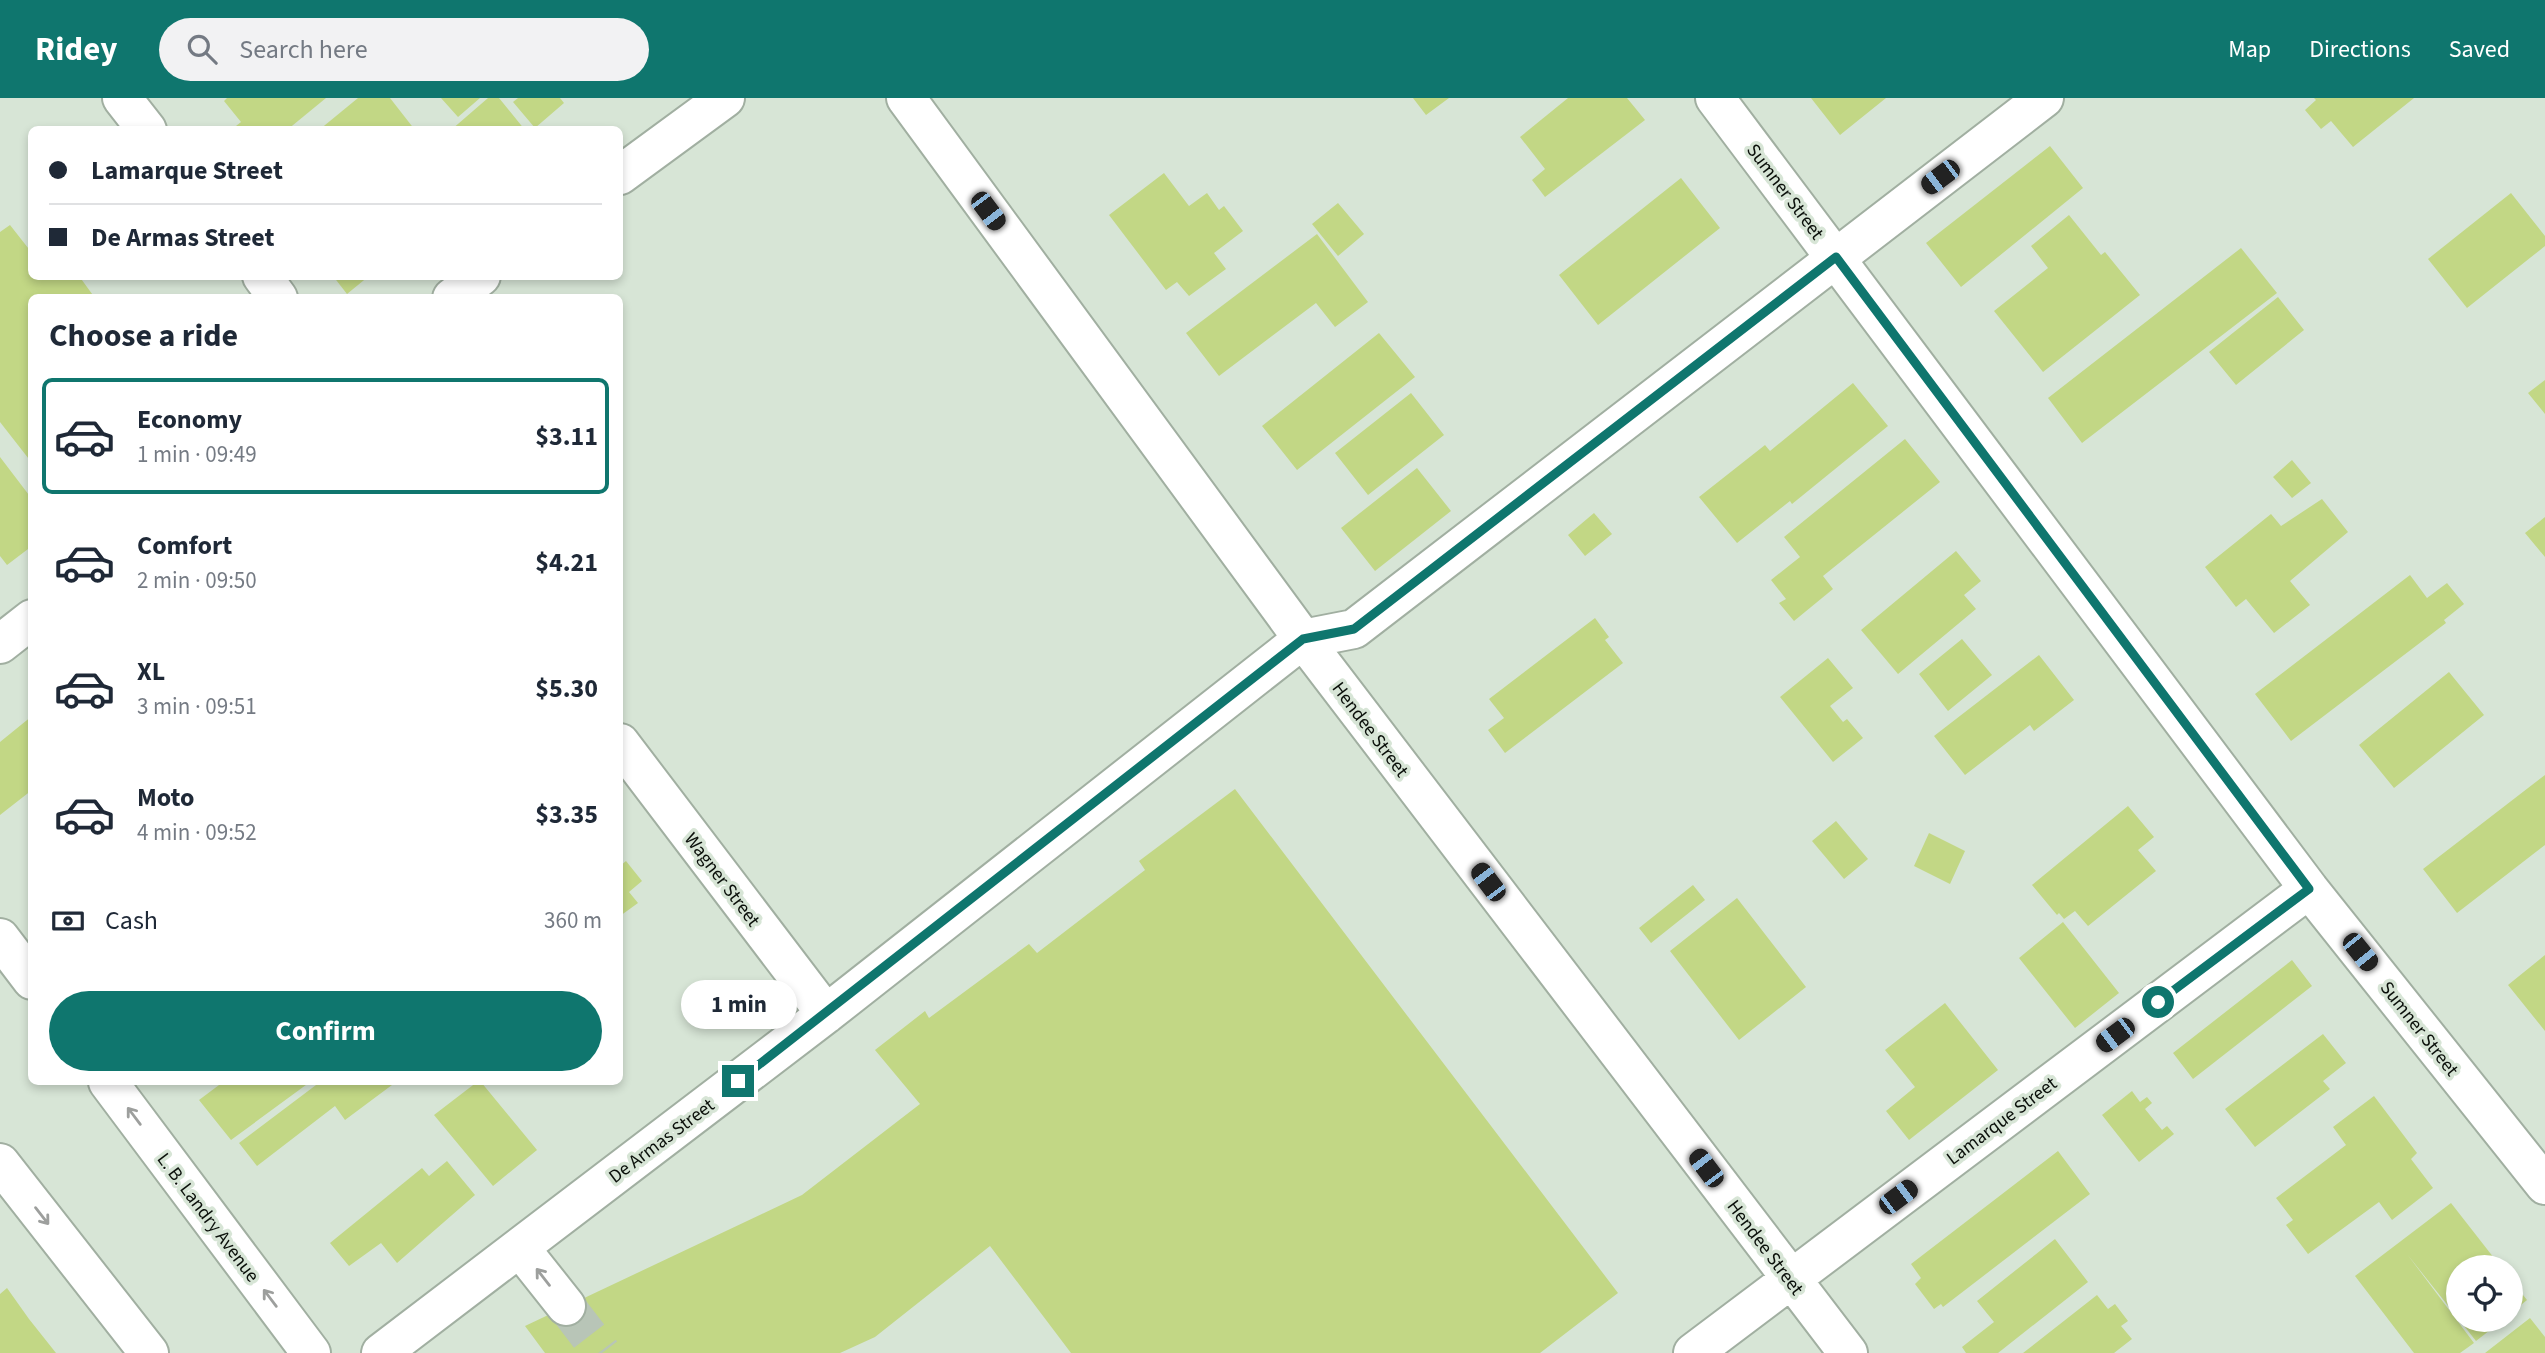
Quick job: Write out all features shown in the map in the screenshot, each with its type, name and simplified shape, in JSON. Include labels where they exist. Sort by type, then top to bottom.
[{"type":"street","points":[[122,98],[144,126]]},
{"type":"street","points":[[623,173],[725,98]]},
{"type":"street","name":"Hendee Street","points":[[906,98],[1303,639],[1847,1353]]},
{"type":"street","name":"Sumner Street","points":[[1715,98],[2309,889],[2545,1185]]},
{"type":"street","name":"De Armas Street","points":[[381,1353],[826,1014],[1303,639],[1354,629],[2044,98]]},
{"type":"street","points":[[457,294],[476,280]]},
{"type":"street","points":[[0,644],[28,623]]},
{"type":"street","name":"Wagner Street","points":[[623,747],[826,1014]]},
{"type":"street","name":"Lamarque Street","points":[[1693,1353],[2309,889]]},
{"type":"street","points":[[0,938],[28,975]]},
{"type":"street","name":"L. B. Landry Avenue","points":[[110,1085],[311,1353]]},
{"type":"street","points":[[0,1163],[149,1353]]},
{"type":"street","points":[[520,1248],[566,1306]]},
{"type":"building","points":[[227,98],[326,98],[292,126],[236,126],[241,122],[224,101]]},
{"type":"building","points":[[358,98],[390,98],[412,126],[324,126]]},
{"type":"building","points":[[441,98],[480,98],[458,117]]},
{"type":"building","points":[[488,98],[499,98],[522,126],[456,126]]},
{"type":"building","points":[[518,98],[560,98],[564,103],[537,126],[533,126],[513,102]]},
{"type":"building","points":[[1413,98],[1449,98],[1426,115]]},
{"type":"building","points":[[1568,98],[1627,98],[1645,120],[1545,197],[1532,180],[1545,169],[1520,137]]},
{"type":"building","points":[[1811,98],[1886,98],[1840,135]]},
{"type":"building","points":[[2314,98],[2414,98],[2353,147],[2331,121],[2321,129],[2305,110],[2316,100]]},
{"type":"building","points":[[2050,146],[2083,188],[1961,287],[1926,243]]},
{"type":"building","points":[[1164,173],[1189,206],[1207,193],[1219,210],[1224,206],[1243,231],[1214,253],[1226,269],[1189,296],[1177,282],[1166,290],[1109,215]]},
{"type":"building","points":[[1681,178],[1720,228],[1598,325],[1559,275]]},
{"type":"building","points":[[2511,193],[2545,236],[2545,246],[2467,308],[2428,259]]},
{"type":"building","points":[[1338,203],[1364,234],[1338,256],[1312,224]]},
{"type":"building","points":[[2069,215],[2101,255],[2105,252],[2140,295],[2043,372],[1994,311],[2048,268],[2031,246]]},
{"type":"building","points":[[10,225],[28,248],[28,280],[82,280],[92,294],[28,294],[28,458],[0,422],[0,232]]},
{"type":"building","points":[[1317,234],[1368,302],[1335,327],[1316,303],[1219,376],[1186,333]]},
{"type":"building","points":[[2241,248],[2277,293],[2082,443],[2048,398]]},
{"type":"building","points":[[336,280],[364,280],[347,294]]},
{"type":"building","points":[[2278,297],[2304,330],[2236,385],[2209,352]]},
{"type":"building","points":[[1379,333],[1415,377],[1297,470],[1262,426]]},
{"type":"building","points":[[2545,380],[2545,414],[2528,393]]},
{"type":"building","points":[[1853,383],[1888,426],[1792,504],[1790,501],[1737,543],[1699,497],[1765,445],[1770,451]]},
{"type":"building","points":[[1411,393],[1444,435],[1368,495],[1335,453]]},
{"type":"building","points":[[1905,439],[1940,482],[1823,576],[1833,589],[1794,621],[1779,603],[1786,599],[1771,580],[1800,557],[1784,537]]},
{"type":"building","points":[[0,457],[28,494],[28,549],[7,565],[0,556]]},
{"type":"building","points":[[2292,460],[2311,483],[2292,498],[2273,477]]},
{"type":"building","points":[[1417,468],[1451,511],[1375,571],[1341,528]]},
{"type":"building","points":[[2322,499],[2348,532],[2290,581],[2310,605],[2274,633],[2246,599],[2236,607],[2205,567],[2271,514],[2281,526]]},
{"type":"building","points":[[1594,513],[1612,534],[1585,556],[1568,535]]},
{"type":"building","points":[[2545,517],[2545,557],[2525,533]]},
{"type":"building","points":[[1956,551],[1981,581],[1964,595],[1976,609],[1898,674],[1861,630]]},
{"type":"building","points":[[2410,575],[2427,598],[2447,583],[2464,604],[2444,620],[2446,623],[2291,741],[2255,694]]},
{"type":"building","points":[[1595,618],[1609,637],[1605,640],[1623,663],[1505,753],[1488,730],[1504,718],[1489,699]]},
{"type":"building","points":[[1962,639],[1992,675],[1948,711],[1919,674]]},
{"type":"building","points":[[2039,655],[2074,700],[2034,731],[2030,725],[1965,775],[1934,736]]},
{"type":"building","points":[[1828,658],[1853,688],[1830,706],[1843,722],[1847,719],[1863,738],[1833,762],[1780,697]]},
{"type":"building","points":[[2449,672],[2484,715],[2394,788],[2359,745]]},
{"type":"building","points":[[28,719],[28,793],[0,815],[0,742]]},
{"type":"building","points":[[2545,775],[2545,845],[2457,913],[2423,869]]},
{"type":"building","points":[[1235,789],[1618,1293],[1540,1353],[1071,1353],[990,1246],[875,1337],[840,1353],[545,1353],[525,1326],[802,1195],[920,1104],[875,1050],[925,1011],[929,1018],[1029,944],[1037,953],[1145,870],[1139,861]]},
{"type":"building","points":[[2128,806],[2154,837],[2138,850],[2156,871],[2088,926],[2075,911],[2064,919],[2059,913],[2057,915],[2032,885]]},
{"type":"building","points":[[1836,821],[1868,859],[1844,879],[1812,841]]},
{"type":"building","points":[[1929,833],[1965,851],[1950,884],[1914,866]]},
{"type":"building","points":[[626,861],[642,881],[629,892],[638,903],[623,914],[623,864]]},
{"type":"building","points":[[1693,885],[1705,900],[1651,943],[1639,928]]},
{"type":"building","points":[[1737,898],[1806,987],[1739,1040],[1670,951]]},
{"type":"building","points":[[2063,922],[2119,993],[2075,1028],[2019,958]]},
{"type":"building","points":[[2545,955],[2545,1031],[2508,985]]},
{"type":"building","points":[[2292,960],[2312,986],[2193,1079],[2173,1053]]},
{"type":"building","points":[[1945,1003],[1998,1070],[1909,1140],[1886,1111],[1915,1087],[1885,1050]]},
{"type":"building","points":[[2323,1034],[2346,1063],[2323,1081],[2330,1089],[2255,1147],[2225,1109]]},
{"type":"building","points":[[219,1085],[306,1085],[231,1140],[199,1100]]},
{"type":"building","points":[[316,1085],[392,1085],[345,1120],[335,1106],[257,1166],[239,1143]]},
{"type":"building","points":[[473,1085],[483,1085],[537,1150],[493,1186],[434,1115]]},
{"type":"building","points":[[2132,1091],[2140,1102],[2147,1097],[2152,1103],[2145,1109],[2162,1130],[2167,1126],[2174,1134],[2139,1162],[2102,1115]]},
{"type":"building","points":[[2374,1096],[2417,1153],[2411,1159],[2433,1188],[2392,1220],[2379,1202],[2308,1254],[2286,1225],[2293,1220],[2276,1198],[2346,1145],[2333,1127]]},
{"type":"building","points":[[2058,1151],[2090,1194],[1943,1307],[1941,1304],[1934,1309],[1915,1284],[1921,1278],[1911,1264]]},
{"type":"building","points":[[447,1161],[475,1195],[397,1263],[381,1243],[349,1266],[330,1243],[422,1168],[429,1176]]},
{"type":"building","points":[[2451,1203],[2492,1255],[2446,1255],[2446,1304],[2407,1254],[2446,1306],[2446,1332],[2466,1332],[2474,1343],[2460,1353],[2414,1353],[2355,1276]]},
{"type":"building","points":[[2055,1239],[2088,1282],[1998,1353],[1966,1353],[1962,1347],[1994,1322],[1977,1301]]},
{"type":"building","points":[[7,1288],[56,1353],[0,1353],[0,1294]]},
{"type":"building","points":[[2097,1295],[2108,1309],[2115,1304],[2128,1321],[2121,1326],[2132,1339],[2114,1353],[2023,1353]]},
{"type":"building","points":[[2530,1318],[2545,1337],[2545,1353],[2485,1353],[2512,1332],[2523,1332],[2523,1323]]},
{"type":"building","points":[[2469,1332],[2488,1332],[2476,1341]]},
{"type":"tunnel","points":[[566,1306],[602,1353]]},
{"type":"route","points":[[738,1081],[1303,639],[1354,629],[1836,257],[2309,889],[2158,1002]]}]
